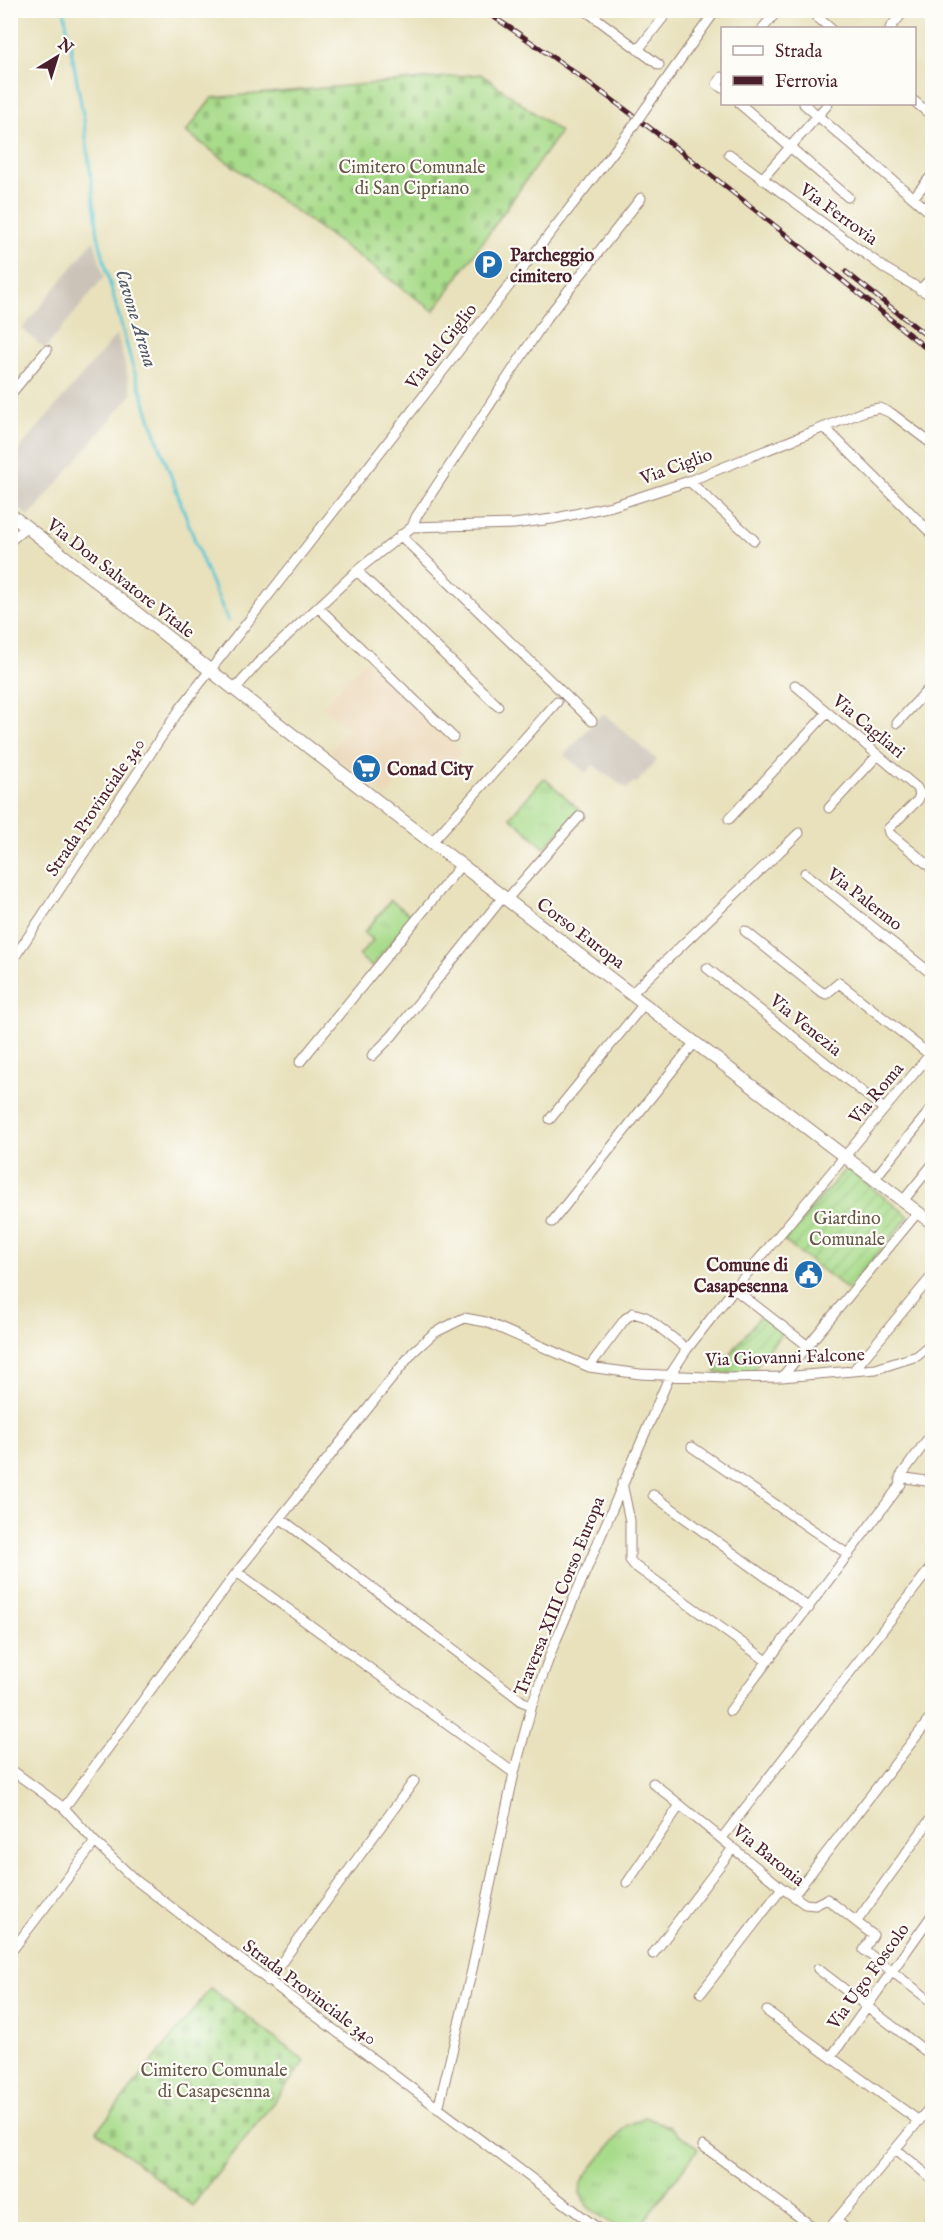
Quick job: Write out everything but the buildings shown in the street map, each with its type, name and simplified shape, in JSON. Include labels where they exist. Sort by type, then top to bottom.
[{"type":"street","points":[[585,10],[659,65]]},
{"type":"street","points":[[638,50],[669,10]]},
{"type":"street","name":"Via del Giglio","points":[[210,669],[632,128],[716,10]]},
{"type":"street","points":[[764,27],[778,10]]},
{"type":"street","points":[[809,10],[829,27]]},
{"type":"street","points":[[891,27],[905,10]]},
{"type":"street","points":[[916,102],[933,116]]},
{"type":"street","points":[[741,105],[848,197]]},
{"type":"street","points":[[805,105],[933,214]]},
{"type":"street","points":[[762,179],[827,105]]},
{"type":"street","name":"Via Ferrovia","points":[[729,154],[886,269],[933,296]]},
{"type":"street","points":[[913,198],[933,175]]},
{"type":"street","points":[[235,689],[259,662],[320,608],[357,571],[412,527],[416,517],[546,319],[641,198]]},
{"type":"street","points":[[920,290],[933,277]]},
{"type":"street","points":[[10,395],[47,350]]},
{"type":"street","name":"Via Ciglio","points":[[412,527],[514,524],[552,519],[612,506],[689,481],[865,411],[879,408],[891,413],[933,444]]},
{"type":"street","points":[[824,427],[933,534]]},
{"type":"street","points":[[689,481],[754,540]]},
{"type":"street","name":"Via Don Salvatore Vitale","points":[[10,514],[210,669]]},
{"type":"street","points":[[10,541],[27,527]]},
{"type":"street","points":[[400,535],[592,721]]},
{"type":"street","points":[[357,571],[498,706]]},
{"type":"street","points":[[320,608],[453,737]]},
{"type":"street","name":"Corso Europa","points":[[210,669],[461,865],[933,1223]]},
{"type":"street","name":"Strada Provinciale 340","points":[[10,964],[160,738],[210,669]]},
{"type":"street","name":"Via Cagliari","points":[[795,685],[917,788],[920,794],[918,800],[888,830],[933,868]]},
{"type":"street","points":[[897,723],[933,685]]},
{"type":"street","points":[[432,842],[557,702]]},
{"type":"street","points":[[729,819],[827,713]]},
{"type":"street","points":[[829,808],[878,755]]},
{"type":"street","points":[[372,1056],[392,1036],[505,898],[580,816]]},
{"type":"street","points":[[631,994],[799,833]]},
{"type":"street","points":[[300,1062],[461,865]]},
{"type":"street","name":"Via Palermo","points":[[805,873],[933,974]]},
{"type":"street","points":[[745,931],[820,991],[830,993],[839,983],[931,1053]]},
{"type":"street","name":"Via Venezia","points":[[707,968],[884,1109]]},
{"type":"street","points":[[550,1119],[644,1004]]},
{"type":"street","points":[[552,1222],[694,1042]]},
{"type":"street","name":"Via Roma","points":[[844,1156],[931,1053]]},
{"type":"street","points":[[874,1179],[933,1108]]},
{"type":"street","name":"Traversa XIII Corso Europa","points":[[438,2109],[472,1970],[514,1773],[532,1706],[553,1647],[622,1483],[670,1375],[687,1349],[844,1156]]},
{"type":"street","points":[[903,1201],[933,1165]]},
{"type":"street","points":[[782,1377],[918,1212]]},
{"type":"street","points":[[853,1371],[933,1276]]},
{"type":"street","points":[[734,1289],[808,1346]]},
{"type":"street","points":[[589,1367],[625,1319],[633,1313],[646,1317],[687,1349]]},
{"type":"street","name":"Via Giovanni Falcone","points":[[280,1518],[413,1352],[434,1333],[464,1318],[486,1322],[589,1367],[670,1375],[725,1378],[782,1377],[876,1369],[917,1356],[933,1344]]},
{"type":"street","points":[[730,1711],[901,1484],[900,1477],[933,1433]]},
{"type":"street","points":[[692,1447],[849,1555]]},
{"type":"street","points":[[900,1477],[933,1482]]},
{"type":"street","points":[[622,1483],[630,1521],[630,1560],[634,1566],[767,1661]]},
{"type":"street","points":[[653,1495],[809,1608]]},
{"type":"street","points":[[64,1808],[237,1572],[280,1518],[523,1702],[532,1706]]},
{"type":"street","points":[[722,1838],[933,1566]]},
{"type":"street","points":[[237,1572],[514,1773]]},
{"type":"street","points":[[793,1896],[933,1716]]},
{"type":"street","name":"Strada Provinciale 340","points":[[10,1769],[64,1808],[94,1841],[134,1878],[600,2229]]},
{"type":"street","points":[[268,1981],[414,1780]]},
{"type":"street","name":"Via Baronia","points":[[652,1783],[793,1896],[805,1904],[815,1905],[827,1899],[857,1921],[873,1935],[864,1950],[933,2002]]},
{"type":"street","points":[[627,1883],[680,1805]]},
{"type":"street","points":[[857,1921],[933,1817]]},
{"type":"street","points":[[10,1953],[94,1841]]},
{"type":"street","points":[[653,1954],[733,1848]]},
{"type":"street","points":[[701,1993],[782,1888]]},
{"type":"street","name":"Via Ugo Foscolo","points":[[831,2057],[933,1915]]},
{"type":"street","points":[[818,1969],[933,2056]]},
{"type":"street","points":[[767,2011],[920,2121]]},
{"type":"street","points":[[828,2229],[933,2105]]},
{"type":"street","points":[[703,2146],[818,2229]]},
{"type":"street","points":[[896,2149],[933,2179]]},
{"type":"street","points":[[923,2229],[933,2218]]},
{"type":"street","points":[[836,2220],[847,2229]]},
{"type":"shaded area","points":[[94,240],[104,277],[45,349],[22,329]]},
{"type":"shaded area","points":[[117,334],[132,394],[29,517],[11,502],[11,459]]},
{"type":"shaded area","points":[[365,660],[462,752],[440,777],[425,763],[423,766],[417,761],[386,795],[329,752],[349,729],[323,707]]},
{"type":"shaded area","points":[[603,713],[657,760],[636,784],[633,782],[627,789],[593,765],[586,773],[564,755]]},
{"type":"green space","name":"Cimitero Comunale di San Cipriano","points":[[481,74],[560,132],[434,311],[186,132],[212,98]]},
{"type":"green space","points":[[544,778],[579,809],[545,848],[510,817]]},
{"type":"green space","points":[[391,900],[412,916],[372,967],[359,956],[373,940],[364,933]]},
{"type":"green space","name":"Giardino Comunale","points":[[846,1168],[909,1216],[848,1290],[784,1241]]},
{"type":"green space","points":[[761,1315],[783,1332],[750,1374],[715,1373]]},
{"type":"green space","name":"Cimitero Comunale di Casapesenna","points":[[211,1988],[305,2062],[192,2206],[97,2131]]},
{"type":"green space","points":[[645,2117],[670,2127],[698,2149],[638,2229],[619,2229],[588,2207],[580,2193],[581,2185],[585,2176],[627,2125]]},
{"type":"waterway","name":"Cavone Arena","points":[[64,10],[84,120],[98,235],[109,280],[132,364],[158,441],[204,565],[228,621]]},
{"type":"railway","points":[[483,10],[542,49],[656,133],[932,353]]},
{"type":"railway","points":[[846,272],[932,340]]},
{"type":"place","name":"Parcheggio cimitero","points":[[489,265]]},
{"type":"place","name":"Conad City","points":[[366,769]]},
{"type":"place","name":"Comune di Casapesenna","points":[[809,1275]]}]
